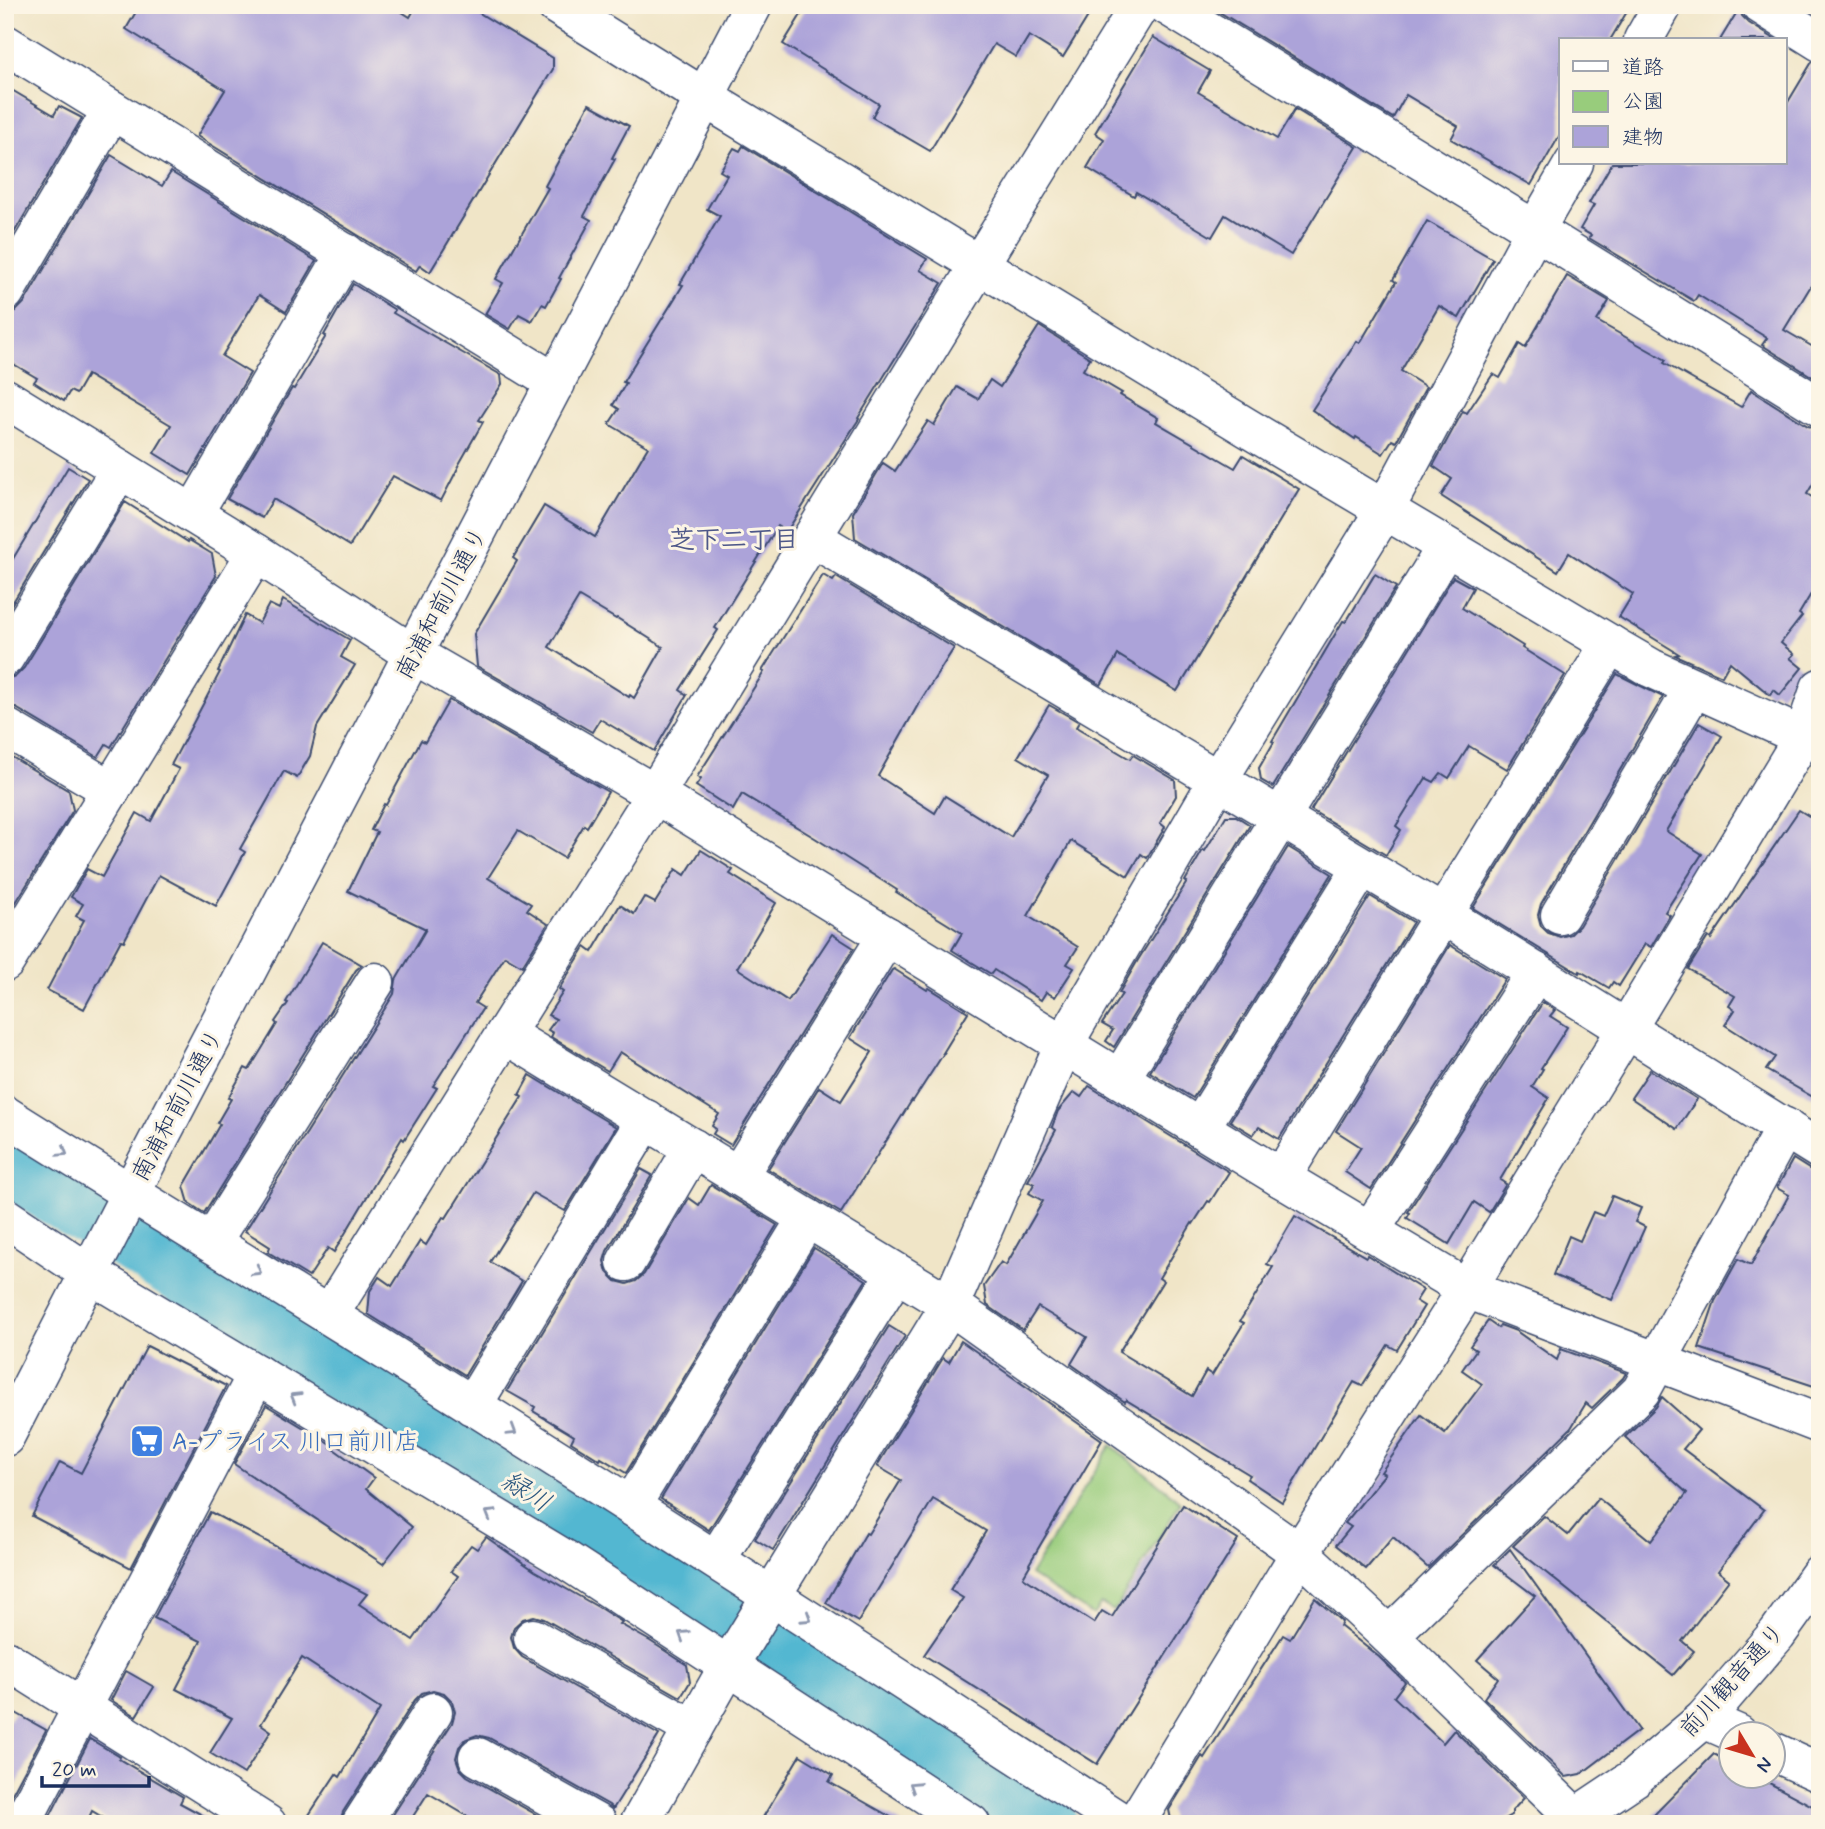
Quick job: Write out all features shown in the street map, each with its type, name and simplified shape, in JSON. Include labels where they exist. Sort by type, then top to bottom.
[{"type":"street","points":[[556,5],[979,265],[1610,645],[1651,668],[1811,740]]},
{"type":"street","name":"南浦和前川通り","points":[[94,1266],[753,5]]},
{"type":"street","points":[[329,1315],[655,794],[1140,5]]},
{"type":"street","points":[[1166,5],[1820,407]]},
{"type":"street","points":[[1644,38],[1663,5]]},
{"type":"street","points":[[1760,5],[1820,42]]},
{"type":"street","points":[[5,44],[556,383]]},
{"type":"street","points":[[5,292],[112,110]]},
{"type":"street","points":[[639,1824],[730,1664],[950,1305],[1064,1044],[1217,780],[1384,510],[1573,164]]},
{"type":"street","points":[[193,514],[346,253]]},
{"type":"street","points":[[5,398],[256,553],[413,654],[655,794],[1467,1289],[1820,1423]]},
{"type":"street","points":[[5,657],[120,469]]},
{"type":"street","points":[[813,538],[1444,915],[1820,1150]]},
{"type":"street","points":[[1120,1079],[1446,547]]},
{"type":"street","points":[[5,962],[256,553]]},
{"type":"street","points":[[1281,1178],[1610,645]]},
{"type":"street","points":[[1560,915],[1694,688]]},
{"type":"street","points":[[5,1115],[129,1197],[329,1315],[716,1560],[1115,1821],[1300,1553],[1626,1030],[1811,740],[1820,688]]},
{"type":"street","points":[[5,727],[111,790]]},
{"type":"street","points":[[1200,1128],[1362,867]]},
{"type":"street","points":[[738,1176],[887,936]]},
{"type":"street","points":[[1370,1231],[1536,972]]},
{"type":"street","points":[[211,1243],[376,982]]},
{"type":"street","points":[[505,1034],[950,1305],[1300,1553],[1389,1636],[1570,1820]]},
{"type":"street","points":[[472,1406],[646,1119]]},
{"type":"street","points":[[1389,1636],[1641,1391],[1785,1127]]},
{"type":"street","points":[[626,1262],[693,1147]]},
{"type":"street","points":[[5,1217],[94,1266],[257,1374],[563,1558],[730,1664],[971,1824]]},
{"type":"street","points":[[631,1506],[807,1218]]},
{"type":"street","points":[[5,1437],[94,1266]]},
{"type":"street","points":[[716,1560],[896,1273]]},
{"type":"street","points":[[20,1824],[257,1374]]},
{"type":"street","name":"前川観音通り","points":[[1570,1820],[1634,1778],[1704,1718],[1777,1634],[1820,1574]]},
{"type":"street","points":[[533,1638],[693,1728]]},
{"type":"street","points":[[5,1659],[82,1707],[216,1810],[267,1824]]},
{"type":"street","points":[[361,1824],[433,1712]]},
{"type":"street","points":[[1704,1718],[1716,1724]]},
{"type":"street","points":[[478,1757],[598,1824]]},
{"type":"street","points":[[1786,1757],[1820,1773]]},
{"type":"green space","points":[[1111,1445],[1181,1502],[1114,1611],[1101,1604],[1093,1615],[1030,1575]]},
{"type":"building","points":[[140,5],[391,5],[410,17],[417,5],[466,5],[553,58],[553,69],[430,272],[420,265],[416,271],[197,136],[225,90],[126,29]]},
{"type":"building","points":[[807,5],[1095,5],[1063,57],[1029,36],[1016,57],[994,44],[930,151],[872,117],[879,104],[783,44]]},
{"type":"building","points":[[1208,5],[1631,5],[1611,38],[1559,38],[1559,136],[1531,185],[1451,139],[1458,126],[1406,95],[1393,118]]},
{"type":"building","points":[[1740,7],[1742,16],[1749,23],[1773,38],[1721,38]]},
{"type":"building","points":[[1153,37],[1210,71],[1198,92],[1277,139],[1295,109],[1357,147],[1291,255],[1225,215],[1212,237],[1136,192],[1134,196],[1087,168],[1104,139],[1095,133]]},
{"type":"building","points":[[1812,62],[1820,64],[1820,271],[1784,330],[1820,351],[1820,373],[1816,379],[1762,345],[1767,338],[1698,295],[1694,301],[1589,238],[1591,235],[1580,229],[1594,205],[1589,203],[1611,164],[1786,164],[1786,105]]},
{"type":"building","points":[[5,86],[54,115],[59,106],[82,118],[5,248]]},
{"type":"building","points":[[589,104],[629,126],[612,158],[615,159],[584,216],[591,220],[546,306],[542,304],[532,321],[519,314],[510,329],[485,314],[503,283],[496,279],[548,188],[545,186]]},
{"type":"building","points":[[743,146],[927,259],[920,270],[942,283],[787,531],[778,526],[715,628],[718,630],[680,690],[687,695],[654,751],[600,719],[592,732],[477,666],[474,634],[517,561],[513,558],[544,506],[595,537],[648,447],[609,424],[619,409],[613,405],[626,383],[623,382],[683,285],[680,284],[720,216],[707,209],[727,175],[720,171],[734,148],[740,151]],"holes":[[[579,597],[663,647],[634,698],[549,647]]]},
{"type":"building","points":[[111,155],[162,186],[171,172],[316,261],[286,312],[259,295],[222,356],[250,373],[190,475],[154,453],[171,425],[87,375],[76,394],[70,391],[64,401],[34,382],[37,378],[5,359],[5,317],[24,303]]},
{"type":"building","points":[[1427,221],[1493,259],[1459,318],[1439,306],[1401,371],[1426,387],[1396,442],[1392,440],[1383,454],[1312,410],[1357,341],[1360,343],[1396,282],[1393,280]]},
{"type":"building","points":[[1567,276],[1609,301],[1597,321],[1666,360],[1664,363],[1741,407],[1751,390],[1808,426],[1820,429],[1820,472],[1807,494],[1820,502],[1820,579],[1799,614],[1802,616],[1781,643],[1794,654],[1790,658],[1802,668],[1780,695],[1774,690],[1770,695],[1730,662],[1722,676],[1675,655],[1679,654],[1619,617],[1633,594],[1569,553],[1558,571],[1441,496],[1452,479],[1433,466],[1463,411],[1467,413],[1493,374],[1500,378],[1519,344],[1525,348]]},
{"type":"building","points":[[353,284],[395,310],[393,313],[501,375],[502,384],[479,420],[483,422],[441,501],[393,476],[350,546],[273,499],[262,518],[227,499],[326,336],[324,335]]},
{"type":"building","points":[[1039,326],[1090,358],[1083,370],[1158,418],[1156,422],[1235,468],[1243,455],[1299,489],[1177,691],[1118,655],[1101,685],[855,538],[853,513],[883,463],[895,471],[928,421],[934,425],[957,387],[978,399],[990,380],[1000,387]]},
{"type":"building","points":[[68,467],[88,479],[5,615],[5,572]]},
{"type":"building","points":[[125,502],[212,554],[216,576],[111,747],[106,744],[98,757],[16,708],[5,705],[5,679],[16,676],[24,668]]},
{"type":"building","points":[[1375,574],[1396,587],[1273,787],[1261,780],[1259,768],[1274,742],[1272,741],[1343,621],[1346,622]]},
{"type":"building","points":[[823,575],[833,581],[836,577],[954,648],[878,776],[935,813],[945,796],[1011,837],[1048,775],[1018,757],[1049,705],[1079,722],[1076,727],[1130,759],[1133,755],[1175,780],[1176,796],[1160,823],[1165,827],[1147,858],[1141,854],[1128,876],[1071,841],[1028,916],[1078,947],[1067,964],[1074,968],[1055,997],[1046,992],[1041,1000],[994,970],[991,974],[952,950],[962,933],[742,794],[733,810],[696,786],[701,779],[697,777]]},
{"type":"building","points":[[1453,577],[1473,588],[1462,608],[1565,675],[1507,769],[1469,746],[1449,778],[1441,773],[1434,782],[1426,778],[1396,826],[1401,830],[1386,855],[1311,810]]},
{"type":"building","points":[[283,600],[350,640],[341,657],[355,665],[317,727],[310,756],[297,778],[284,771],[240,849],[245,852],[216,906],[159,875],[84,1009],[47,990],[84,920],[76,916],[83,904],[71,897],[87,869],[102,877],[137,813],[151,821],[179,769],[171,765],[220,672],[218,671],[245,615],[259,623],[269,604],[279,609]]},
{"type":"building","points":[[1617,674],[1663,697],[1541,904],[1538,915],[1541,926],[1548,933],[1560,937],[1571,934],[1579,926],[1699,723],[1722,736],[1666,831],[1702,854],[1665,912],[1670,915],[1651,947],[1645,944],[1619,986],[1613,982],[1609,988],[1580,971],[1579,973],[1473,908]]},
{"type":"building","points":[[449,700],[608,792],[564,858],[518,831],[488,878],[531,904],[527,910],[548,924],[522,966],[505,956],[475,1003],[483,1008],[433,1086],[437,1088],[404,1140],[402,1138],[334,1252],[328,1248],[309,1277],[268,1252],[270,1247],[245,1231],[394,994],[396,980],[426,929],[348,891],[377,832],[371,830],[384,804],[386,805],[421,740],[425,742]]},
{"type":"building","points":[[5,753],[69,791],[73,810],[5,920]]},
{"type":"building","points":[[1799,810],[1820,823],[1820,1101],[1766,1070],[1775,1057],[1725,1025],[1735,1010],[1729,1006],[1735,996],[1688,969]]},
{"type":"building","points":[[1226,816],[1236,816],[1250,825],[1114,1047],[1106,1041],[1113,1030],[1102,1024],[1122,994],[1119,993],[1187,882],[1185,881],[1203,850],[1205,851]]},
{"type":"building","points":[[1288,847],[1332,874],[1193,1098],[1150,1072]]},
{"type":"building","points":[[701,850],[733,870],[730,874],[776,903],[737,968],[788,1001],[832,934],[854,948],[731,1145],[713,1134],[716,1129],[712,1126],[719,1114],[620,1052],[608,1071],[551,1037],[553,1033],[548,1030],[556,1019],[548,1015],[563,992],[559,989],[585,947],[592,952],[620,905],[634,914],[644,897],[655,903],[676,869],[685,875]]},
{"type":"building","points":[[1370,896],[1413,922],[1279,1139],[1259,1127],[1253,1135],[1230,1121]]},
{"type":"building","points":[[322,942],[362,965],[356,970],[204,1213],[189,1203],[184,1186],[220,1124],[217,1123],[231,1099],[228,1098],[245,1068],[249,1070],[277,1024],[275,1022]]},
{"type":"building","points":[[1450,945],[1505,979],[1371,1189],[1345,1172],[1361,1147],[1336,1131]]},
{"type":"building","points":[[894,969],[968,1012],[841,1213],[768,1169],[819,1087],[841,1101],[872,1052],[850,1038]]},
{"type":"building","points":[[1543,1002],[1555,1010],[1550,1016],[1567,1027],[1532,1087],[1549,1098],[1500,1180],[1506,1184],[1489,1212],[1474,1202],[1449,1244],[1407,1218],[1410,1213],[1408,1212]]},
{"type":"building","points":[[1650,1070],[1697,1099],[1677,1129],[1631,1098]]},
{"type":"building","points":[[530,1075],[616,1127],[565,1211],[533,1193],[490,1262],[522,1281],[465,1375],[368,1314],[370,1291],[379,1277],[392,1286],[420,1241],[426,1245],[443,1217],[446,1218],[522,1097],[519,1095]]},
{"type":"building","points":[[1089,1086],[1229,1172],[1210,1202],[1208,1201],[1192,1223],[1159,1278],[1163,1281],[1119,1352],[1192,1396],[1206,1371],[1212,1375],[1244,1323],[1240,1321],[1273,1267],[1267,1264],[1295,1216],[1366,1257],[1367,1255],[1423,1290],[1416,1301],[1424,1306],[1397,1350],[1388,1345],[1362,1386],[1354,1382],[1282,1502],[1247,1479],[1250,1475],[1126,1400],[1125,1402],[1071,1364],[1087,1337],[1038,1307],[1023,1330],[987,1305],[984,1286],[1001,1262],[1006,1265],[1043,1201],[1029,1193],[1034,1184],[1028,1181],[1056,1130],[1052,1127],[1058,1111],[1074,1092],[1081,1097]]},
{"type":"building","points":[[1793,1159],[1820,1172],[1820,1388],[1699,1348],[1715,1301],[1738,1259],[1751,1265],[1789,1195],[1777,1188]]},
{"type":"building","points":[[641,1169],[652,1175],[607,1251],[604,1261],[607,1272],[616,1281],[627,1284],[644,1274],[689,1198],[699,1205],[711,1185],[777,1225],[626,1473],[571,1442],[574,1436],[533,1411],[535,1407],[507,1391]]},
{"type":"building","points":[[1612,1196],[1641,1208],[1635,1222],[1645,1227],[1612,1300],[1553,1275],[1569,1236],[1580,1241],[1593,1212],[1603,1216]]},
{"type":"building","points":[[814,1248],[866,1280],[709,1530],[661,1499]]},
{"type":"building","points":[[1488,1321],[1498,1328],[1500,1325],[1516,1331],[1557,1360],[1561,1349],[1626,1373],[1592,1408],[1586,1403],[1571,1428],[1428,1568],[1393,1537],[1366,1569],[1336,1545],[1351,1527],[1345,1523],[1385,1474],[1381,1472],[1421,1415],[1445,1433],[1482,1384],[1462,1370],[1476,1350],[1470,1346]]},
{"type":"building","points":[[889,1326],[905,1336],[773,1550],[755,1539]]},
{"type":"building","points":[[961,1341],[1102,1440],[1023,1577],[1094,1623],[1102,1611],[1112,1617],[1183,1505],[1238,1540],[1097,1764],[924,1655],[963,1598],[950,1590],[986,1531],[933,1499],[858,1622],[826,1603],[866,1533],[868,1534],[901,1480],[877,1466],[943,1358],[949,1362]]},
{"type":"building","points":[[147,1346],[226,1386],[131,1568],[32,1516],[60,1462],[81,1473]]},
{"type":"building","points":[[1662,1397],[1699,1430],[1683,1449],[1764,1510],[1718,1571],[1729,1580],[1682,1641],[1694,1651],[1673,1675],[1513,1546],[1544,1516],[1568,1535],[1598,1498],[1651,1541],[1687,1493],[1625,1437],[1656,1407]]},
{"type":"building","points":[[266,1405],[332,1445],[331,1447],[374,1478],[366,1489],[412,1527],[383,1564],[234,1464]]},
{"type":"building","points":[[210,1512],[367,1594],[359,1604],[413,1640],[458,1576],[451,1571],[471,1545],[477,1549],[486,1537],[535,1571],[598,1607],[622,1622],[620,1624],[687,1665],[690,1682],[681,1697],[544,1619],[534,1616],[523,1619],[514,1627],[511,1637],[514,1648],[522,1657],[659,1735],[613,1809],[489,1738],[477,1735],[466,1739],[459,1747],[456,1758],[460,1769],[467,1776],[553,1824],[481,1824],[428,1793],[408,1824],[387,1824],[452,1723],[455,1712],[452,1701],[444,1693],[433,1690],[422,1693],[415,1700],[343,1812],[339,1824],[303,1824],[336,1774],[340,1777],[380,1709],[302,1658],[261,1724],[271,1731],[244,1774],[210,1753],[232,1718],[176,1689],[201,1641],[154,1618]]},
{"type":"building","points":[[1510,1549],[1639,1730],[1581,1774],[1566,1777],[1484,1698],[1498,1678],[1477,1660],[1535,1596],[1494,1565]]},
{"type":"building","points":[[1315,1598],[1342,1622],[1340,1626],[1405,1682],[1394,1697],[1443,1743],[1454,1730],[1524,1798],[1512,1811],[1512,1815],[1496,1824],[1172,1824],[1169,1810],[1202,1756],[1204,1758],[1283,1635],[1290,1639]]},
{"type":"building","points":[[126,1671],[154,1687],[136,1716],[111,1700]]},
{"type":"building","points":[[14,1712],[46,1730],[5,1807],[5,1726]]},
{"type":"building","points":[[90,1739],[183,1797],[180,1803],[219,1824],[114,1824],[92,1811],[86,1824],[46,1824]]},
{"type":"building","points":[[1714,1754],[1716,1790],[1782,1790],[1820,1810],[1820,1824],[1645,1824]]},
{"type":"building","points":[[800,1755],[833,1775],[829,1782],[903,1824],[759,1824]]},
{"type":"waterway","name":"緑川","points":[[5,1163],[398,1408],[1046,1824]]},
{"type":"place","name":"A-プライス 川口前川店","points":[[147,1441]]},
{"type":"district","name":"芝下二丁目","points":[[734,539]]}]
